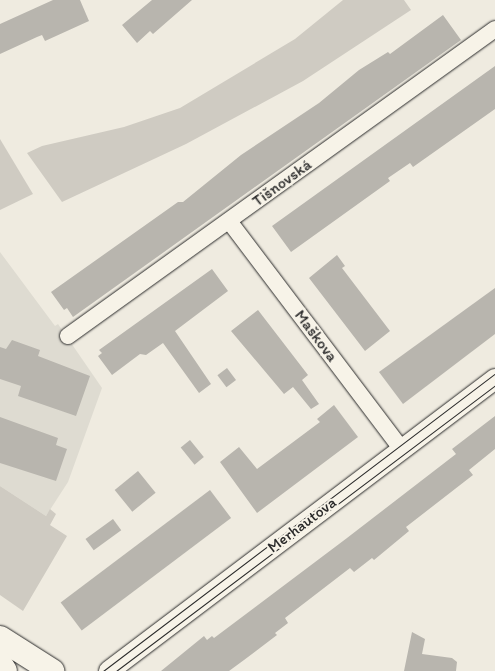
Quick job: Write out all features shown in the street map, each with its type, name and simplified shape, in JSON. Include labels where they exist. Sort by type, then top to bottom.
[{"type":"main road","points":[[0,638],[52,671]]},
{"type":"main road","points":[[0,663],[5,671]]},
{"type":"street","name":"Tišnovská","points":[[68,336],[495,29]]},
{"type":"street","name":"Maškova","points":[[229,222],[402,450]]},
{"type":"street","name":"Merhautova","points":[[109,671],[495,379]]},
{"type":"shaded area","points":[[343,0],[404,0],[411,10],[303,81],[186,144],[62,202],[27,153],[42,146],[124,127],[180,108],[295,39]]},
{"type":"shaded area","points":[[0,139],[33,194],[0,210]]},
{"type":"shaded area","points":[[0,252],[55,326],[58,324],[102,388],[68,482],[46,516],[0,486]]},
{"type":"shaded area","points":[[0,486],[46,516],[50,509],[56,514],[50,525],[67,536],[23,611],[0,595]]},
{"type":"building","points":[[53,0],[80,0],[89,21],[45,41],[42,35],[0,54],[0,24]]},
{"type":"building","points":[[152,0],[192,0],[153,34],[150,31],[137,43],[122,25]]},
{"type":"building","points":[[443,15],[461,40],[73,317],[67,308],[64,310],[51,292],[178,202],[183,202],[241,155],[319,103],[359,70],[388,52],[390,54]]},
{"type":"building","points":[[495,66],[495,109],[413,167],[410,163],[388,178],[390,181],[291,252],[272,226]]},
{"type":"building","points":[[337,255],[345,266],[342,268],[390,331],[365,351],[309,278]]},
{"type":"building","points":[[212,269],[228,291],[175,331],[211,384],[199,393],[163,343],[146,355],[140,354],[112,375],[98,356],[102,353],[99,350]]},
{"type":"building","points":[[495,288],[495,334],[403,404],[379,372]]},
{"type":"building","points":[[258,310],[308,375],[302,380],[319,404],[311,409],[293,387],[284,394],[231,331]]},
{"type":"building","points":[[12,340],[40,350],[38,356],[90,376],[76,416],[18,396],[21,386],[0,379],[0,347],[6,349]]},
{"type":"building","points":[[227,368],[236,380],[226,387],[217,375]]},
{"type":"building","points":[[334,405],[358,437],[257,513],[220,462],[239,447],[257,469],[320,422],[317,419]]},
{"type":"building","points":[[495,416],[495,449],[469,470],[473,475],[406,527],[409,531],[374,560],[372,558],[354,572],[350,568],[285,618],[288,623],[275,633],[277,635],[229,671],[161,671],[204,636],[207,640],[212,636],[214,638],[347,538],[456,454],[452,449]]},
{"type":"building","points":[[0,417],[58,438],[56,445],[67,449],[56,481],[0,463]]},
{"type":"building","points":[[190,440],[204,457],[195,465],[181,448]]},
{"type":"building","points":[[138,471],[156,493],[132,512],[115,490]]},
{"type":"building","points":[[210,490],[231,518],[82,630],[61,603]]},
{"type":"building","points":[[113,519],[121,530],[94,550],[85,539]]},
{"type":"building","points":[[412,632],[425,639],[422,654],[452,658],[457,662],[456,671],[404,671]]},
{"type":"tram line","points":[[103,671],[495,373]]},
{"type":"tram line","points":[[116,671],[495,385]]}]
